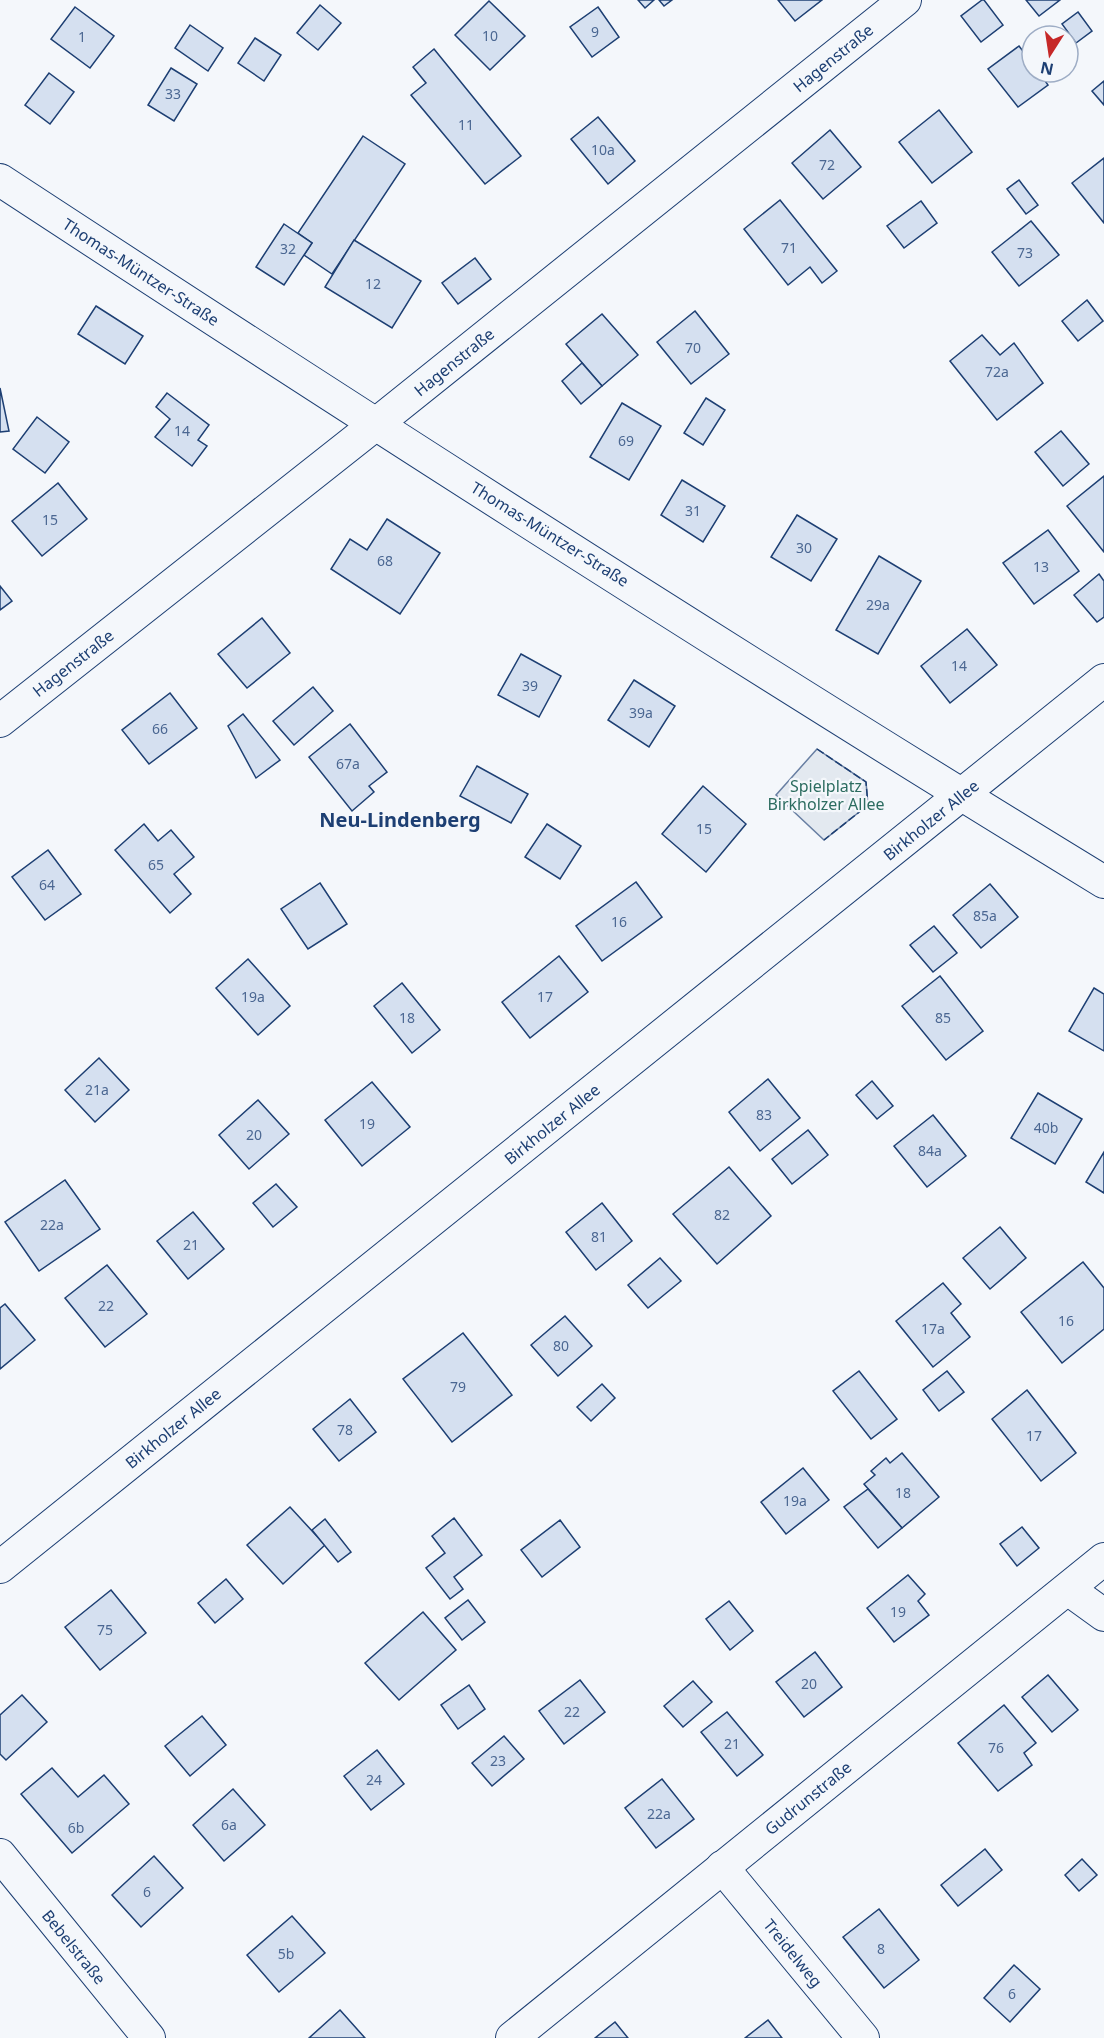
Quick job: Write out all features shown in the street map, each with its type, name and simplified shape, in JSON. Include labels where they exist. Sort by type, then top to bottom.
[{"type":"street","name":"Hagenstraße","points":[[0,721],[376,424],[905,0]]},
{"type":"street","name":"Thomas-Müntzer-Straße","points":[[0,180],[376,424],[961,796],[1104,882]]},
{"type":"street","name":"Birkholzer Allee","points":[[0,1568],[1104,680]]},
{"type":"street","name":"Gudrunstraße","points":[[512,2038],[1104,1559]]},
{"type":"street","points":[[1068,1589],[1104,1615]]},
{"type":"street","name":"Bebelstraße","points":[[0,1855],[149,2038]]},
{"type":"street","name":"Treidelweg","points":[[723,1867],[863,2038]]},
{"type":"green space","name":"Spielplatz Birkholzer Allee","points":[[817,749],[866,782],[868,805],[824,840],[776,795]]},
{"type":"building","points":[[638,0],[654,0],[645,8]]},
{"type":"building","points":[[659,0],[672,0],[664,6]]},
{"type":"building","points":[[778,0],[822,0],[795,21]]},
{"type":"building","points":[[982,0],[1003,25],[981,42],[961,16]]},
{"type":"building","points":[[1026,0],[1060,0],[1039,16]]},
{"type":"building","points":[[489,1],[525,36],[490,70],[455,35]]},
{"type":"building","points":[[320,5],[341,23],[318,50],[297,33]]},
{"type":"building","points":[[75,7],[114,36],[90,68],[51,39]]},
{"type":"building","points":[[598,7],[619,37],[592,57],[570,27]]},
{"type":"building","points":[[1078,12],[1092,31],[1080,40],[1080,24],[1062,24]]},
{"type":"building","points":[[190,25],[223,48],[208,71],[175,48]]},
{"type":"building","points":[[255,38],[281,55],[264,81],[238,63]]},
{"type":"building","points":[[1019,46],[1020,84],[1048,85],[1018,107],[988,69]]},
{"type":"building","points":[[434,49],[521,156],[485,184],[411,95],[426,83],[413,67]]},
{"type":"building","points":[[171,68],[197,84],[174,121],[148,105]]},
{"type":"building","points":[[49,73],[74,92],[50,124],[25,105]]},
{"type":"building","points":[[1104,81],[1104,105],[1092,91]]},
{"type":"building","points":[[939,110],[972,152],[932,183],[899,142]]},
{"type":"building","points":[[598,117],[635,161],[608,184],[571,139]]},
{"type":"building","points":[[830,130],[861,167],[823,199],[792,163]]},
{"type":"building","points":[[363,136],[405,164],[332,274],[304,255],[312,243],[298,233]]},
{"type":"building","points":[[1104,158],[1104,223],[1072,183]]},
{"type":"building","points":[[1019,180],[1038,205],[1026,214],[1007,189]]},
{"type":"building","points":[[780,200],[837,271],[822,283],[810,267],[788,285],[744,229]]},
{"type":"building","points":[[921,201],[937,223],[904,248],[887,226]]},
{"type":"building","points":[[1031,221],[1059,255],[1019,286],[992,252]]},
{"type":"building","points":[[284,224],[312,243],[284,285],[256,267]]},
{"type":"building","points":[[354,240],[421,281],[392,328],[325,287]]},
{"type":"building","points":[[475,258],[491,279],[458,304],[442,283]]},
{"type":"building","points":[[1087,300],[1103,321],[1078,341],[1062,321]]},
{"type":"building","points":[[96,306],[143,336],[125,364],[78,334]]},
{"type":"building","points":[[695,311],[729,354],[691,384],[657,342]]},
{"type":"building","points":[[602,314],[638,355],[602,386],[566,344]]},
{"type":"building","points":[[982,335],[1000,355],[1014,343],[1043,383],[997,420],[950,361]]},
{"type":"building","points":[[582,363],[602,386],[581,404],[562,381]]},
{"type":"building","points":[[0,388],[9,431],[0,432]]},
{"type":"building","points":[[167,393],[209,425],[198,440],[207,446],[192,466],[155,437],[170,419],[156,407]]},
{"type":"building","points":[[706,398],[725,410],[703,445],[684,433]]},
{"type":"building","points":[[622,403],[661,426],[629,480],[590,457]]},
{"type":"building","points":[[37,417],[69,442],[45,473],[13,449]]},
{"type":"building","points":[[1061,431],[1089,464],[1063,486],[1035,452]]},
{"type":"building","points":[[1104,476],[1104,552],[1067,506]]},
{"type":"building","points":[[682,480],[725,506],[703,542],[661,515]]},
{"type":"building","points":[[58,483],[87,519],[42,556],[12,521]]},
{"type":"building","points":[[797,515],[837,539],[811,581],[771,557]]},
{"type":"building","points":[[387,519],[440,553],[400,614],[331,569],[350,539],[367,550]]},
{"type":"building","points":[[1048,530],[1079,571],[1034,604],[1003,563]]},
{"type":"building","points":[[879,556],[921,581],[878,654],[836,630]]},
{"type":"building","points":[[1099,574],[1104,581],[1104,617],[1097,622],[1074,595]]},
{"type":"building","points":[[0,586],[12,601],[0,610]]},
{"type":"building","points":[[262,618],[290,653],[247,688],[218,654]]},
{"type":"building","points":[[967,629],[997,665],[950,703],[921,666]]},
{"type":"building","points":[[521,654],[561,676],[539,717],[498,695]]},
{"type":"building","points":[[634,680],[675,706],[649,747],[608,720]]},
{"type":"building","points":[[313,687],[333,711],[294,745],[273,721]]},
{"type":"building","points":[[170,693],[197,728],[149,764],[122,730]]},
{"type":"building","points":[[243,714],[280,760],[256,778],[228,726]]},
{"type":"building","points":[[350,724],[387,772],[369,786],[374,792],[352,811],[309,757]]},
{"type":"building","points":[[477,766],[528,794],[511,823],[460,796]]},
{"type":"building","points":[[703,786],[746,824],[706,872],[662,834]]},
{"type":"building","points":[[144,824],[158,841],[171,830],[194,857],[174,874],[191,894],[170,913],[115,850]]},
{"type":"building","points":[[547,824],[581,846],[560,879],[525,857]]},
{"type":"building","points":[[48,850],[81,894],[45,920],[12,877]]},
{"type":"building","points":[[636,882],[662,917],[602,961],[576,926]]},
{"type":"building","points":[[320,883],[347,924],[308,949],[281,909]]},
{"type":"building","points":[[990,884],[1018,917],[981,948],[953,915]]},
{"type":"building","points":[[934,926],[957,953],[933,972],[910,945]]},
{"type":"building","points":[[559,956],[588,992],[530,1038],[502,1002]]},
{"type":"building","points":[[248,959],[290,1006],[258,1035],[216,988]]},
{"type":"building","points":[[940,976],[983,1031],[946,1060],[902,1006]]},
{"type":"building","points":[[402,983],[440,1030],[412,1053],[374,1006]]},
{"type":"building","points":[[1094,988],[1104,994],[1104,1051],[1069,1031]]},
{"type":"building","points":[[99,1058],[129,1090],[95,1122],[65,1090]]},
{"type":"building","points":[[768,1079],[800,1118],[760,1151],[729,1112]]},
{"type":"building","points":[[872,1081],[893,1106],[877,1119],[856,1095]]},
{"type":"building","points":[[372,1082],[410,1127],[362,1166],[325,1120]]},
{"type":"building","points":[[1038,1093],[1082,1119],[1055,1164],[1011,1138]]},
{"type":"building","points":[[258,1100],[289,1134],[249,1169],[219,1135]]},
{"type":"building","points":[[933,1115],[966,1156],[927,1187],[894,1146]]},
{"type":"building","points":[[808,1130],[828,1155],[792,1184],[772,1159]]},
{"type":"building","points":[[1104,1152],[1104,1193],[1086,1182]]},
{"type":"building","points":[[729,1167],[771,1216],[717,1264],[673,1214]]},
{"type":"building","points":[[65,1180],[100,1229],[39,1271],[5,1222]]},
{"type":"building","points":[[276,1184],[297,1207],[273,1227],[253,1203]]},
{"type":"building","points":[[602,1203],[632,1241],[596,1270],[566,1232]]},
{"type":"building","points":[[193,1212],[224,1249],[188,1279],[157,1241]]},
{"type":"building","points":[[1000,1227],[1026,1258],[990,1289],[963,1258]]},
{"type":"building","points":[[660,1258],[681,1281],[648,1308],[628,1285]]},
{"type":"building","points":[[1083,1262],[1104,1288],[1104,1329],[1062,1363],[1021,1312]]},
{"type":"building","points":[[107,1265],[147,1314],[105,1347],[65,1298]]},
{"type":"building","points":[[943,1283],[961,1304],[951,1313],[970,1337],[933,1367],[896,1321]]},
{"type":"building","points":[[5,1304],[35,1340],[0,1369],[0,1308]]},
{"type":"building","points":[[565,1316],[592,1346],[558,1376],[531,1345]]},
{"type":"building","points":[[463,1333],[512,1395],[452,1442],[403,1379]]},
{"type":"building","points":[[859,1371],[897,1419],[871,1439],[833,1391]]},
{"type":"building","points":[[947,1371],[964,1392],[939,1411],[923,1390]]},
{"type":"building","points":[[602,1384],[615,1398],[591,1421],[577,1407]]},
{"type":"building","points":[[1027,1390],[1076,1453],[1041,1481],[992,1419]]},
{"type":"building","points":[[350,1399],[376,1432],[339,1461],[313,1429]]},
{"type":"building","points":[[902,1453],[939,1497],[902,1528],[864,1484],[875,1475],[871,1471],[886,1458],[890,1463]]},
{"type":"building","points":[[803,1468],[829,1500],[786,1534],[761,1502]]},
{"type":"building","points":[[868,1489],[902,1528],[878,1548],[844,1507]]},
{"type":"building","points":[[290,1507],[325,1545],[283,1584],[247,1545]]},
{"type":"building","points":[[454,1518],[482,1555],[454,1577],[463,1589],[450,1599],[426,1568],[445,1553],[432,1536]]},
{"type":"building","points":[[325,1519],[351,1552],[338,1562],[312,1530]]},
{"type":"building","points":[[560,1520],[580,1547],[542,1577],[521,1550]]},
{"type":"building","points":[[1022,1527],[1039,1548],[1017,1566],[1000,1544]]},
{"type":"building","points":[[908,1575],[925,1594],[918,1601],[929,1615],[894,1642],[867,1608]]},
{"type":"building","points":[[226,1579],[243,1599],[215,1623],[198,1603]]},
{"type":"building","points":[[111,1590],[146,1633],[100,1670],[65,1627]]},
{"type":"building","points":[[468,1600],[485,1622],[462,1640],[445,1618]]},
{"type":"building","points":[[729,1601],[753,1631],[730,1650],[706,1619]]},
{"type":"building","points":[[423,1612],[456,1650],[399,1700],[365,1663]]},
{"type":"building","points":[[815,1652],[842,1687],[804,1717],[776,1682]]},
{"type":"building","points":[[1048,1675],[1078,1710],[1052,1732],[1022,1697]]},
{"type":"building","points":[[580,1680],[605,1712],[564,1744],[539,1711]]},
{"type":"building","points":[[693,1681],[712,1702],[683,1727],[664,1706]]},
{"type":"building","points":[[469,1685],[485,1709],[458,1729],[441,1705]]},
{"type":"building","points":[[22,1695],[47,1722],[6,1760],[0,1754],[0,1715]]},
{"type":"building","points":[[1004,1705],[1036,1743],[1024,1753],[1032,1765],[998,1791],[958,1743]]},
{"type":"building","points":[[727,1712],[763,1755],[737,1776],[701,1732]]},
{"type":"building","points":[[202,1716],[226,1745],[190,1776],[165,1746]]},
{"type":"building","points":[[504,1736],[524,1759],[492,1786],[472,1763]]},
{"type":"building","points":[[377,1750],[404,1784],[371,1810],[344,1776]]},
{"type":"building","points":[[52,1768],[78,1797],[104,1775],[129,1804],[72,1853],[21,1794]]},
{"type":"building","points":[[662,1779],[694,1819],[656,1848],[625,1808]]},
{"type":"building","points":[[233,1789],[265,1825],[224,1861],[193,1825]]},
{"type":"building","points":[[985,1849],[1002,1870],[958,1906],[941,1885]]},
{"type":"building","points":[[154,1856],[183,1888],[141,1927],[112,1895]]},
{"type":"building","points":[[1082,1859],[1097,1875],[1079,1891],[1065,1875]]},
{"type":"building","points":[[879,1909],[919,1960],[884,1988],[843,1937]]},
{"type":"building","points":[[292,1916],[325,1953],[279,1992],[247,1955]]},
{"type":"building","points":[[1014,1965],[1040,1989],[1010,2022],[984,1998]]},
{"type":"building","points":[[340,2010],[365,2038],[309,2038]]},
{"type":"building","points":[[768,2020],[782,2038],[745,2038]]},
{"type":"building","points":[[615,2022],[628,2038],[595,2038]]},
{"type":"fence","points":[[817,749],[866,782],[868,805],[824,840]]},
{"type":"district","name":"Neu-Lindenberg","points":[[400,820]]}]
